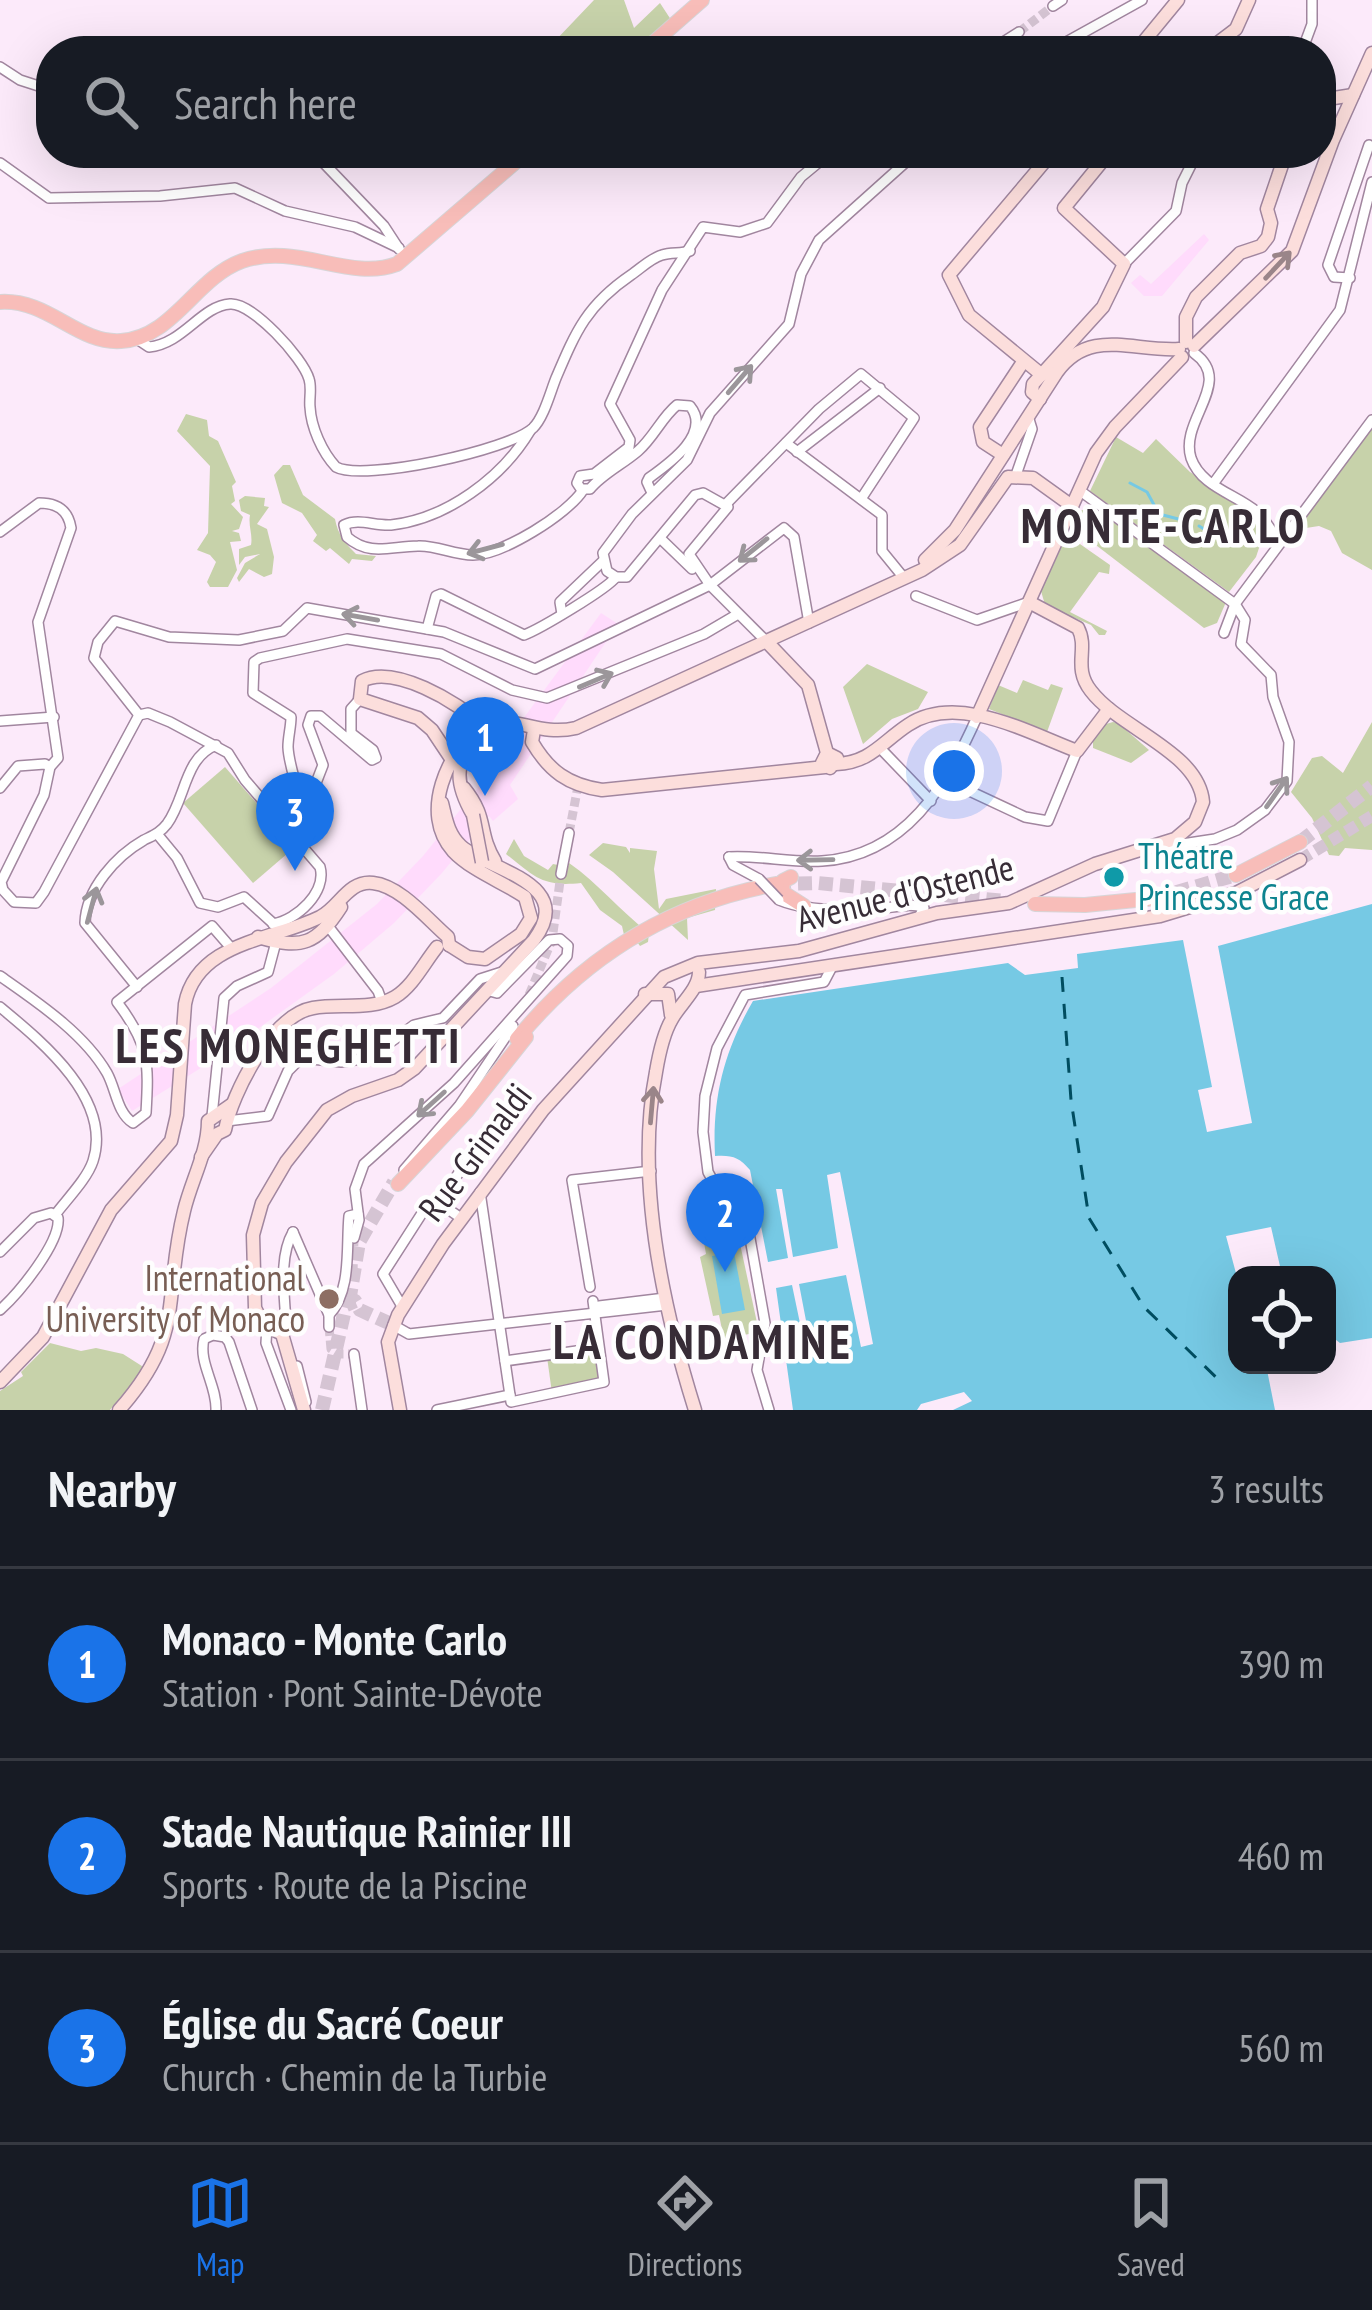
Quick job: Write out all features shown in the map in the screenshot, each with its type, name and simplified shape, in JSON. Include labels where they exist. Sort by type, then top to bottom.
[{"type":"main road","points":[[661,36],[702,0]]},
{"type":"main road","points":[[1148,36],[1178,0]]},
{"type":"main road","points":[[1227,36],[1236,29],[1249,0]]},
{"type":"main road","points":[[1336,138],[1372,53]]},
{"type":"main road","points":[[1336,97],[1353,94]]},
{"type":"main road","points":[[0,302],[39,307],[103,339],[137,339],[154,332],[209,279],[248,259],[294,255],[376,269],[507,168]]},
{"type":"main road","points":[[1039,168],[951,269],[950,282],[969,315],[1042,375]]},
{"type":"main road","points":[[1040,399],[1032,388],[1103,307],[1124,264],[1064,208],[1097,168]]},
{"type":"main road","points":[[1187,349],[1186,317],[1196,297],[1240,253],[1261,246],[1268,237],[1267,209],[1281,168]]},
{"type":"main road","points":[[977,717],[1093,460],[1114,427],[1175,369],[1187,349],[1292,251],[1324,168]]},
{"type":"main road","points":[[954,545],[1003,455],[1062,365],[1086,346],[1108,343],[1187,349]]},
{"type":"main road","points":[[1003,455],[979,437],[980,427],[1023,362]]},
{"type":"main road","points":[[489,862],[480,808],[431,730],[418,718],[360,699],[362,681],[382,677],[438,691],[481,724],[502,721],[534,730],[577,728],[908,576],[954,545],[1000,484],[1016,475],[1033,478],[1072,506]]},
{"type":"main road","points":[[1029,602],[1081,632],[1082,676],[1109,709],[1186,766],[1199,782],[1200,812],[1175,842]]},
{"type":"main road","points":[[766,641],[808,686],[829,762]]},
{"type":"main road","points":[[534,730],[532,742],[545,763],[568,782],[590,788],[658,786],[864,759],[910,723],[946,712],[977,717],[1077,751],[1109,709]]},
{"type":"main road","points":[[455,765],[502,721]]},
{"type":"main road","points":[[0,1382],[38,1344],[111,1210],[167,1148],[177,1115],[189,988],[232,949],[308,922],[327,913],[351,891],[374,883],[392,892],[441,942],[468,957],[485,959],[527,927],[530,903],[451,849],[438,820],[455,765],[481,724]]},
{"type":"main road","points":[[447,787],[471,812],[496,878]]},
{"type":"main road","points":[[300,1409],[282,1334],[255,1312],[253,1235],[259,1210],[286,1162],[327,1110],[407,1075],[539,932],[545,907],[536,890],[464,849],[450,832],[447,787]]},
{"type":"main road","points":[[446,820],[453,803],[461,802],[471,812]]},
{"type":"main road","name":"Avenue d'Ostende","points":[[695,977],[737,961],[800,951],[920,917],[1009,903],[1095,863],[1175,842]]},
{"type":"main road","points":[[1236,875],[1300,842]]},
{"type":"main road","points":[[670,1022],[695,977],[726,980],[1060,933],[1192,908],[1236,893],[1300,860]]},
{"type":"main road","points":[[515,1030],[580,974],[667,919],[729,895],[783,887],[783,881],[782,892],[804,906]]},
{"type":"main road","points":[[311,940],[328,926],[351,891]]},
{"type":"main road","points":[[1034,904],[1156,898]]},
{"type":"main road","points":[[308,922],[316,931],[311,940]]},
{"type":"main road","points":[[282,931],[311,940]]},
{"type":"main road","points":[[119,1410],[144,1382],[164,1344],[178,1236],[202,1157],[274,1033],[288,1018],[312,1008],[382,1002],[403,991],[441,942]]},
{"type":"main road","points":[[398,1179],[580,974]]},
{"type":"main road","name":"Rue Grimaldi","points":[[393,1324],[461,1218],[542,1109],[664,977],[695,977]]},
{"type":"main road","points":[[645,994],[668,994],[672,1001],[652,1098],[651,1171],[666,1301],[695,1410]]},
{"type":"main road","points":[[393,1324],[388,1342],[400,1410]]},
{"type":"street","points":[[1077,36],[1142,0]]},
{"type":"street","points":[[1308,36],[1312,0]]},
{"type":"street","points":[[1013,36],[1019,32]]},
{"type":"street","points":[[0,67],[36,85]]},
{"type":"street","points":[[1350,278],[1334,277],[1328,265],[1369,145]]},
{"type":"street","points":[[0,164],[49,198],[160,196],[236,188],[286,211],[355,227],[402,253]]},
{"type":"street","points":[[328,168],[384,226],[402,253]]},
{"type":"street","points":[[592,479],[629,447],[630,440],[610,409],[611,398],[671,275],[707,224],[740,232],[766,224],[812,168]]},
{"type":"street","points":[[670,469],[694,449],[710,413],[789,324],[805,265],[820,240],[899,168]]},
{"type":"street","points":[[1124,264],[1176,211],[1190,168]]},
{"type":"street","points":[[1213,484],[1340,310],[1372,182]]},
{"type":"street","points":[[137,339],[149,347],[169,341],[226,304],[237,303],[258,314],[308,375],[312,422],[329,459],[345,471],[474,454],[518,440],[530,431],[571,339],[587,314],[618,284],[661,255],[690,251]]},
{"type":"street","points":[[671,254],[671,275]]},
{"type":"street","points":[[154,332],[169,341]]},
{"type":"street","points":[[1187,349],[1209,368],[1210,384],[1194,420],[1190,449],[1199,473],[1253,508],[1279,543]]},
{"type":"street","points":[[724,502],[861,374],[914,418],[861,500]]},
{"type":"street","points":[[797,452],[880,388]]},
{"type":"street","points":[[542,410],[488,481],[458,500],[392,525],[350,521],[344,532],[352,542],[374,549],[421,545],[477,556],[539,527],[583,490],[577,485],[578,478],[592,479],[638,451],[670,411],[677,405],[690,406],[697,425],[687,444],[603,557],[560,602],[562,614]]},
{"type":"street","points":[[1016,475],[1033,426],[1028,416]]},
{"type":"street","points":[[1223,633],[1235,604],[1372,420]]},
{"type":"street","points":[[786,443],[882,515],[882,551],[908,576]]},
{"type":"street","points":[[1079,490],[1235,604],[1245,620],[1241,644],[1271,675],[1273,697],[1291,751],[1284,787],[1265,810],[1237,830],[1215,839],[1175,842]]},
{"type":"street","points":[[427,629],[435,599],[441,594],[524,634],[621,577],[661,539],[695,495],[704,493],[724,502]]},
{"type":"street","points":[[710,585],[689,554],[726,513],[724,502]]},
{"type":"street","points":[[0,532],[39,503],[58,506],[70,520],[69,538],[38,622],[58,758],[43,771]]},
{"type":"street","points":[[140,715],[92,652],[115,621],[161,635],[238,640],[283,631],[307,608],[462,637],[526,668],[542,668],[710,585],[778,530],[786,530],[796,545],[808,623]]},
{"type":"street","points":[[661,539],[766,641]]},
{"type":"street","points":[[603,557],[621,577]]},
{"type":"street","points":[[916,596],[970,618],[1000,615],[1029,602]]},
{"type":"street","points":[[293,834],[301,818],[288,750],[291,717],[253,693],[254,662],[260,658],[347,639],[441,654],[521,693],[557,696],[704,634],[739,614]]},
{"type":"street","points":[[1000,615],[1018,621]]},
{"type":"street","points":[[296,790],[316,783],[323,765],[308,725],[310,716],[320,716],[352,746],[376,758],[376,753],[350,733],[351,709],[360,699]]},
{"type":"street","points":[[140,715],[151,714],[231,755],[237,770],[323,876],[282,931],[268,972],[237,986],[224,998],[221,1120],[268,1116],[288,1071],[301,1058],[350,1062],[370,1058],[414,1025],[443,1018],[480,980],[506,970]]},
{"type":"street","points":[[43,771],[44,795],[1,882],[8,896],[21,904],[36,902],[44,892],[140,715]]},
{"type":"street","points":[[0,721],[54,717]]},
{"type":"street","points":[[920,917],[924,908],[914,904],[871,910],[804,906],[783,887],[733,866],[729,857],[832,860],[868,850],[897,834],[946,780],[977,717]]},
{"type":"street","points":[[137,987],[85,923],[85,914],[103,876],[132,849],[158,835],[171,818],[199,754],[201,737]]},
{"type":"street","points":[[199,754],[216,746]]},
{"type":"street","points":[[881,749],[931,801]]},
{"type":"street","points":[[946,780],[1025,817],[1048,821],[1077,751]]},
{"type":"street","points":[[0,788],[11,770],[24,766],[43,771]]},
{"type":"street","points":[[561,874],[569,833]]},
{"type":"street","points":[[158,835],[177,858],[200,903],[218,908],[244,896],[282,931]]},
{"type":"street","points":[[0,976],[76,1036],[104,1069],[128,1121],[143,1119],[148,1058],[134,1025],[117,1002],[212,926],[232,949]]},
{"type":"street","points":[[328,926],[382,1002]]},
{"type":"street","points":[[354,1238],[355,1189],[364,1164],[471,1065],[567,956],[568,946],[560,939],[549,940],[497,993],[486,990]]},
{"type":"street","points":[[769,1410],[757,1370],[765,1323],[748,1227],[708,1172],[705,1096],[719,1042],[742,998],[754,991],[824,982],[833,965]]},
{"type":"street","points":[[0,1006],[75,1082],[96,1128],[91,1168],[56,1215]]},
{"type":"street","points":[[490,1079],[515,1030]]},
{"type":"street","points":[[398,1179],[515,1030]]},
{"type":"street","points":[[403,1308],[383,1274],[426,1208],[439,1203],[475,1148]]},
{"type":"street","points":[[590,1287],[572,1180],[651,1171]]},
{"type":"street","points":[[480,1192],[511,1399]]},
{"type":"street","points":[[439,1203],[461,1218]]},
{"type":"street","points":[[286,1325],[288,1238],[293,1232],[330,1318],[346,1269],[349,1216],[358,1214]]},
{"type":"street","points":[[0,1252],[34,1218],[56,1215]]},
{"type":"street","points":[[0,1310],[57,1234],[56,1215]]},
{"type":"street","points":[[393,1324],[409,1334],[594,1306],[666,1301]]},
{"type":"street","points":[[437,1410],[604,1382],[594,1306]]},
{"type":"street","points":[[216,1410],[202,1353],[204,1339],[213,1334],[230,1342],[252,1410]]},
{"type":"street","points":[[505,1361],[598,1348]]},
{"type":"street","points":[[354,1354],[362,1410]]},
{"type":"street","points":[[296,1365],[305,1392],[300,1409]]},
{"type":"shaded area","points":[[1204,234],[1209,240],[1162,296],[1144,296],[1131,283],[1140,275],[1151,284]]},
{"type":"shaded area","points":[[601,613],[618,624],[510,785],[518,799],[493,821],[489,816],[394,923],[334,974],[220,1056],[132,1111],[118,1089],[271,988],[377,904],[423,856],[477,789],[492,761]]},
{"type":"green space","points":[[594,0],[624,0],[634,28],[660,3],[677,29],[669,36],[560,36]]},
{"type":"green space","points":[[186,414],[207,420],[209,436],[218,441],[236,482],[231,504],[243,517],[239,529],[232,531],[239,533],[241,541],[230,542],[237,570],[228,587],[210,587],[207,582],[216,562],[197,550],[208,533],[210,466],[177,431]]},
{"type":"green space","points":[[1372,428],[1372,570],[1342,553],[1331,531],[1306,528],[1302,520]]},
{"type":"green space","points":[[1116,437],[1143,453],[1156,439],[1190,472],[1251,512],[1263,536],[1256,557],[1229,592],[1090,491]]},
{"type":"green space","points":[[283,465],[290,465],[303,495],[335,519],[352,550],[376,556],[372,561],[352,559],[349,564],[313,541],[317,535],[302,513],[282,503],[274,475]]},
{"type":"green space","points":[[265,498],[264,506],[269,507],[257,524],[267,529],[274,557],[272,574],[264,577],[249,569],[239,582],[245,563],[260,554],[245,557],[239,565],[239,549],[251,545],[250,515],[241,511],[239,500]]},
{"type":"green space","points":[[1094,508],[1226,602],[1217,623],[1204,628],[1075,529],[1082,510]]},
{"type":"green space","points":[[1067,535],[1110,565],[1109,574],[1099,572],[1070,612],[1107,631],[1105,635],[1045,605],[1041,591]]},
{"type":"green space","points":[[867,664],[928,692],[918,709],[892,719],[863,744],[843,687]]},
{"type":"green space","points":[[1023,680],[1048,690],[1051,684],[1063,688],[1047,732],[989,709],[998,685],[1017,693]]},
{"type":"green space","points":[[1113,722],[1149,750],[1131,763],[1093,748],[1093,740]]},
{"type":"green space","points":[[1372,722],[1372,850],[1345,848],[1339,856],[1329,855],[1312,818],[1291,792],[1312,758],[1322,756],[1343,773]]},
{"type":"green space","points":[[225,767],[295,847],[253,883],[183,803]]},
{"type":"green space","points":[[514,839],[524,856],[548,870],[558,865],[557,873],[566,875],[569,863],[580,871],[649,933],[648,942],[640,946],[630,932],[624,935],[622,926],[600,910],[581,883],[548,882],[525,869],[506,854]]},
{"type":"green space","points":[[603,843],[626,847],[630,853],[630,848],[657,851],[654,869],[659,909],[666,899],[716,889],[715,910],[687,918],[688,940],[589,855]]},
{"type":"green space","points":[[736,1225],[759,1332],[724,1339],[719,1315],[713,1316],[700,1257],[706,1254],[702,1231]]},
{"type":"green space","points":[[50,1343],[123,1354],[145,1368],[110,1410],[0,1410],[0,1391],[23,1376],[21,1372]]},
{"type":"green space","points":[[595,1352],[601,1376],[597,1382],[552,1393],[547,1357]]},
{"type":"water","points":[[1372,904],[1372,1338],[1336,1340],[1336,1266],[1280,1266],[1271,1227],[1226,1236],[1234,1266],[1228,1266],[1228,1374],[1268,1374],[1275,1410],[953,1410],[972,1401],[964,1392],[921,1404],[917,1410],[793,1410],[776,1288],[792,1285],[806,1352],[812,1352],[799,1284],[846,1275],[861,1347],[873,1344],[840,1172],[827,1175],[838,1248],[793,1257],[782,1189],[776,1189],[788,1258],[768,1262],[750,1170],[735,1158],[715,1156],[722,1075],[753,1001],[1008,963],[1025,975],[1078,968],[1077,954],[1183,940],[1212,1087],[1198,1090],[1207,1132],[1252,1123],[1218,946]]},
{"type":"water","points":[[734,1252],[745,1310],[722,1314],[712,1256]]},
{"type":"waterway","points":[[1130,483],[1147,492],[1159,514],[1190,522]]},
{"type":"waterway","points":[[1199,526],[1219,538]]},
{"type":"ferry route","points":[[1062,977],[1071,1100],[1089,1218],[1144,1307],[1223,1384]]},
{"type":"tunnel","points":[[1019,32],[1053,6]]},
{"type":"tunnel","points":[[569,833],[579,781]]},
{"type":"tunnel","points":[[1300,842],[1372,786]]},
{"type":"tunnel","points":[[1300,860],[1372,816]]},
{"type":"tunnel","points":[[529,995],[552,940],[561,874]]},
{"type":"tunnel","points":[[1156,898],[1236,875]]},
{"type":"tunnel","points":[[777,884],[818,883],[1006,901]]},
{"type":"tunnel","points":[[349,1302],[359,1242],[394,1182]]},
{"type":"tunnel","points":[[353,1273],[354,1238]]},
{"type":"tunnel","points":[[322,1410],[346,1305],[355,1301],[360,1310],[393,1325]]},
{"type":"tunnel","points":[[329,1327],[331,1349],[354,1354]]},
{"type":"place","name":"Monaco - Monte Carlo","points":[[485,796]]},
{"type":"place","name":"Église du Sacré Coeur","points":[[295,871]]},
{"type":"place","name":"Théatre Princesse Grace","points":[[1114,877]]},
{"type":"place","name":"Stade Nautique Rainier III","points":[[725,1272]]},
{"type":"place","name":"International University of Monaco","points":[[329,1299]]},
{"type":"district","name":"MONTE-CARLO","points":[[1164,526]]},
{"type":"district","name":"LES MONEGHETTI","points":[[289,1046]]},
{"type":"district","name":"LA CONDAMINE","points":[[703,1342]]}]
